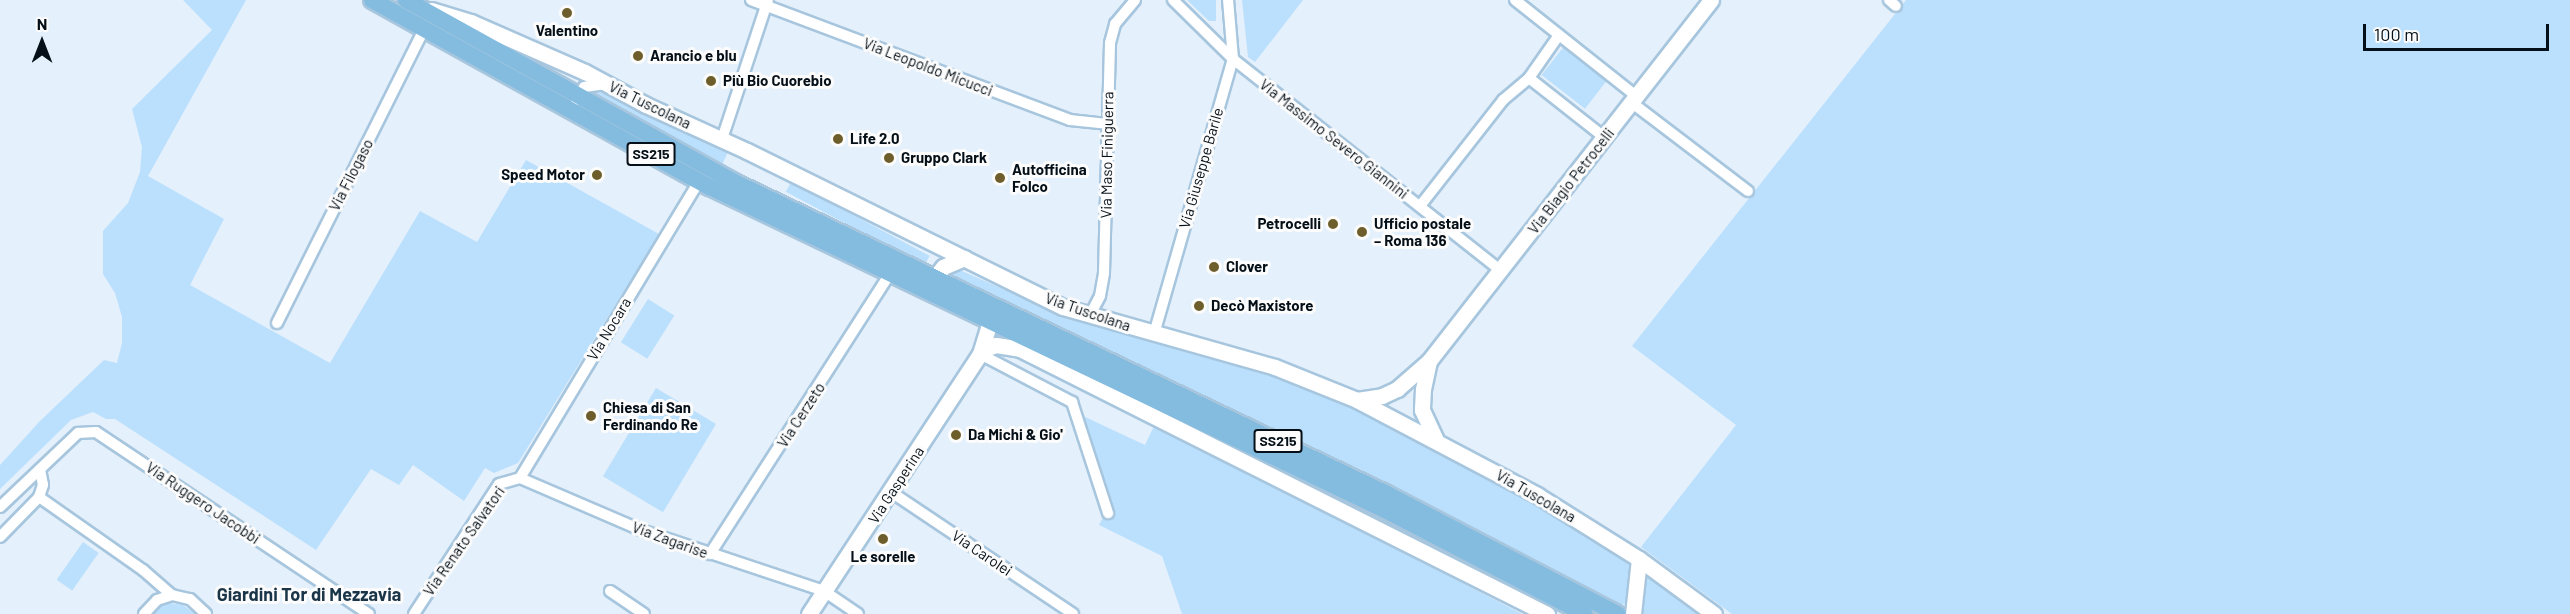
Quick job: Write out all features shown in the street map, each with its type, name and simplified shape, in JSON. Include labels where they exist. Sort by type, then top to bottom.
[{"type":"main road","name":"SS215","points":[[372,0],[425,27],[699,181],[936,297],[1462,548],[1585,614]]},
{"type":"main road","name":"Via Tuscolana","points":[[413,4],[726,178],[1436,517],[1618,614]]},
{"type":"street","name":"Via Leopoldo Micucci","points":[[751,0],[767,3],[1070,120],[1107,124]]},
{"type":"street","name":"Via Maso Finiguerra","points":[[1090,315],[1100,296],[1104,273],[1111,37],[1118,19],[1135,0]]},
{"type":"street","name":"Via Massimo Severo Giannini","points":[[1173,0],[1233,59],[1501,271]]},
{"type":"street","name":"Via Giuseppe Barile","points":[[1154,334],[1233,59],[1228,0]]},
{"type":"street","points":[[1515,0],[1748,191]]},
{"type":"street","name":"Via Biagio Petrocelli","points":[[1357,400],[1382,396],[1397,389],[1429,361],[1711,0]]},
{"type":"street","points":[[722,139],[767,3]]},
{"type":"street","name":"Via Tuscolana","points":[[413,4],[471,22],[553,57],[1063,307],[1275,367],[1357,400],[1537,495],[1639,559],[1714,614]]},
{"type":"street","name":"Via Filogaso","points":[[277,322],[425,27]]},
{"type":"street","points":[[1420,206],[1503,100],[1529,78],[1559,35]]},
{"type":"street","points":[[1529,78],[1604,137]]},
{"type":"street","points":[[578,113],[577,95],[586,86],[606,84]]},
{"type":"street","name":"Via Nocara","points":[[520,478],[699,181]]},
{"type":"street","points":[[936,297],[933,285],[935,277],[950,262],[964,258]]},
{"type":"street","name":"Via Cerzeto","points":[[710,555],[890,274]]},
{"type":"street","name":"Via Gasperina","points":[[809,614],[980,354],[990,322]]},
{"type":"street","points":[[980,354],[993,346],[1020,349],[1090,369]]},
{"type":"street","points":[[1020,349],[1311,493],[1547,614]]},
{"type":"street","points":[[980,354],[1072,402],[1108,513]]},
{"type":"street","name":"Via Biagio Petrocelli","points":[[1429,361],[1423,389],[1422,410],[1436,440]]},
{"type":"street","name":"Via Ruggero Jacobbi","points":[[0,507],[78,433],[88,430],[99,433],[369,614]]},
{"type":"street","points":[[1235,438],[1311,493]]},
{"type":"street","points":[[0,537],[39,497],[43,485],[40,469]]},
{"type":"street","name":"Via Zagarise","points":[[520,478],[641,530],[710,555],[824,591],[858,614]]},
{"type":"street","name":"Via Renato Salvatori","points":[[414,614],[499,484],[520,478]]},
{"type":"street","name":"Via Carolei","points":[[891,492],[1073,614]]},
{"type":"street","points":[[39,497],[143,570],[172,596]]},
{"type":"street","points":[[1633,614],[1639,559]]},
{"type":"street","points":[[610,591],[644,614]]},
{"type":"street","points":[[144,614],[157,600],[172,596],[190,599],[206,614]]},
{"type":"shaded area","points":[[183,0],[246,0],[148,176],[224,219],[190,285],[330,363],[420,211],[477,242],[526,160],[659,234],[518,463],[494,473],[485,468],[464,501],[413,465],[399,485],[371,469],[316,550],[115,419],[106,419],[93,412],[71,420],[0,489],[0,465],[40,421],[104,360],[117,363],[122,343],[122,317],[115,293],[103,274],[103,231],[128,203],[140,172],[142,147],[132,109],[212,30]]},
{"type":"shaded area","points":[[1187,0],[1216,0],[1216,21],[1209,21]]},
{"type":"shaded area","points":[[1242,0],[1303,0],[1255,62],[1248,57]]},
{"type":"shaded area","points":[[1906,0],[2570,0],[2570,614],[1732,614],[1641,547],[1736,425],[1632,346]]},
{"type":"shaded area","points":[[1565,45],[1608,79],[1585,109],[1542,75]]},
{"type":"shaded area","points":[[592,91],[604,93],[728,152],[721,167],[588,94]]},
{"type":"shaded area","points":[[791,182],[930,256],[924,265],[786,192]]},
{"type":"shaded area","points":[[955,268],[1058,313],[1313,388],[1352,405],[1503,484],[1617,553],[1627,561],[1631,569],[1628,603],[1616,606],[945,277]]},
{"type":"shaded area","points":[[648,299],[674,315],[647,359],[621,342]]},
{"type":"shaded area","points":[[656,388],[716,424],[663,512],[603,476]]},
{"type":"shaded area","points":[[1083,416],[1145,445],[1155,424],[1522,614],[1182,614],[1162,556],[1099,525],[1110,503]]},
{"type":"shaded area","points":[[83,542],[99,553],[72,591],[57,580]]},
{"type":"shaded area","points":[[1647,573],[1702,614],[1641,614]]},
{"type":"shaded area","points":[[169,603],[183,605],[195,614],[152,614],[160,606]]},
{"type":"place","name":"Valentino","points":[[567,13]]},
{"type":"place","name":"Arancio e blu","points":[[638,56]]},
{"type":"place","name":"Più Bio Cuorebio","points":[[711,81]]},
{"type":"place","name":"Life 2.0","points":[[838,139]]},
{"type":"place","name":"Gruppo Clark","points":[[889,158]]},
{"type":"place","name":"Speed Motor","points":[[597,175]]},
{"type":"place","name":"Autofficina Folco","points":[[1000,178]]},
{"type":"place","name":"Petrocelli","points":[[1333,224]]},
{"type":"place","name":"Ufficio postale – Roma 136","points":[[1362,232]]},
{"type":"place","name":"Clover","points":[[1214,267]]},
{"type":"place","name":"Decò Maxistore","points":[[1199,306]]},
{"type":"place","name":"Chiesa di San Ferdinando Re","points":[[591,416]]},
{"type":"place","name":"Da Michi & Gio'","points":[[956,435]]},
{"type":"place","name":"Le sorelle","points":[[883,539]]},
{"type":"district","name":"Giardini Tor di Mezzavia","points":[[309,594]]}]
